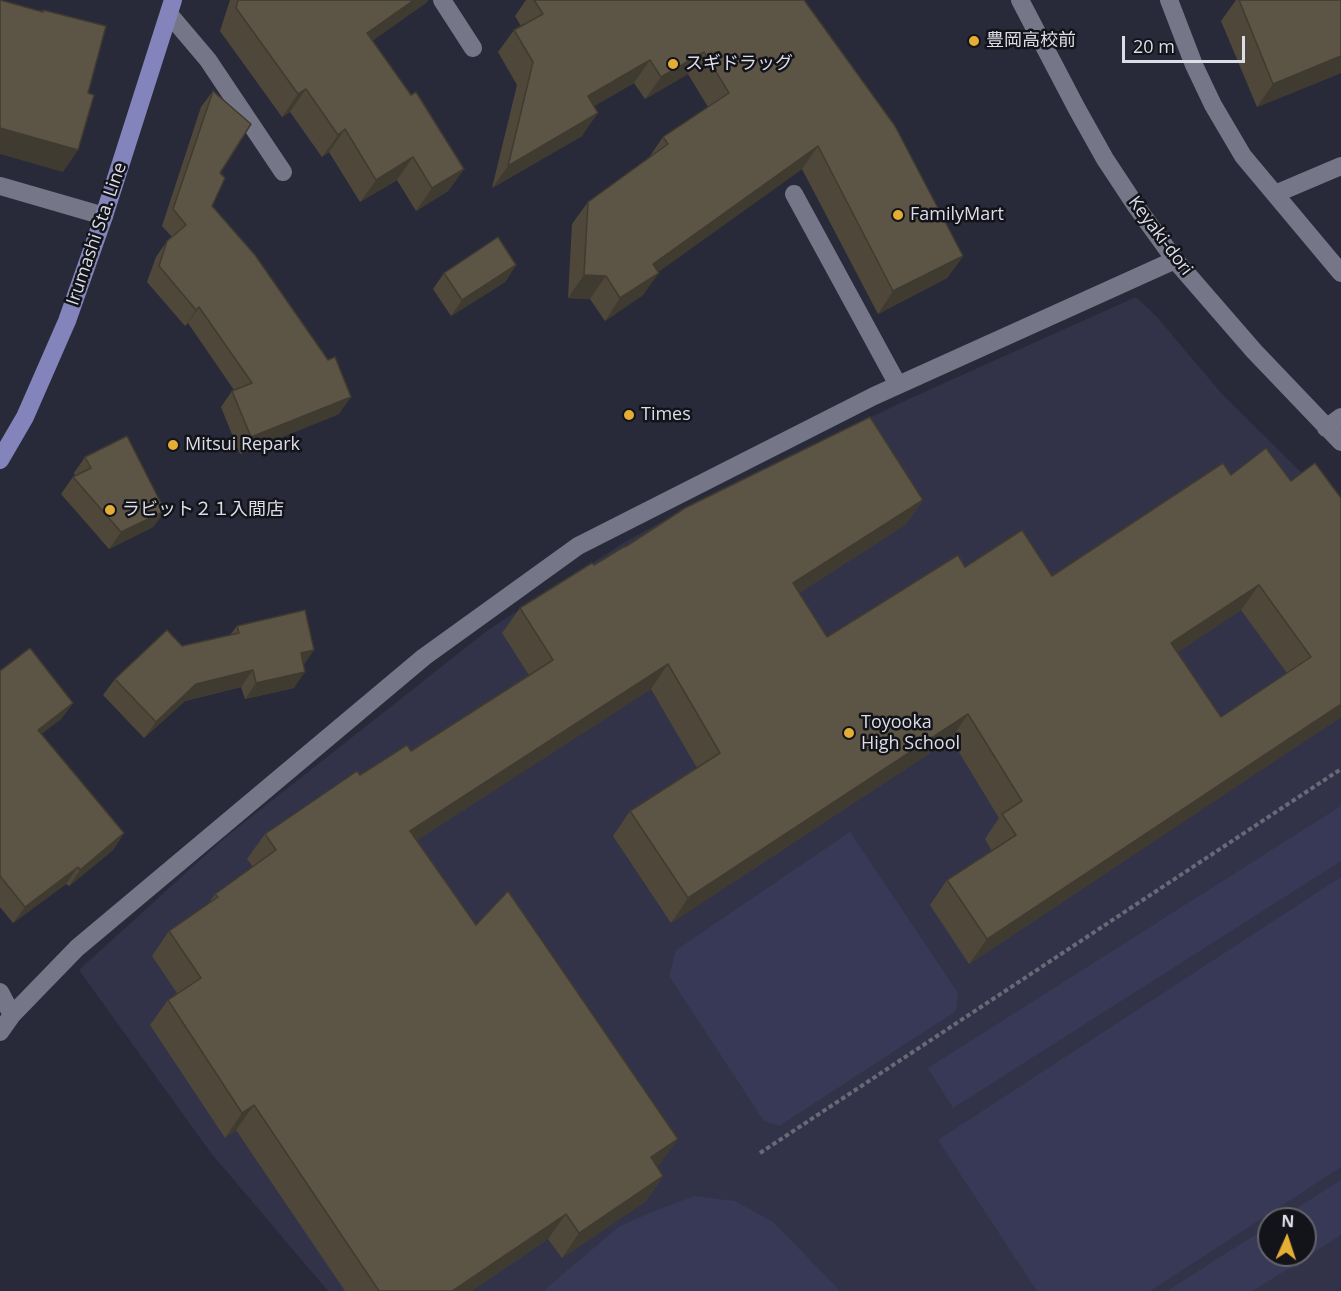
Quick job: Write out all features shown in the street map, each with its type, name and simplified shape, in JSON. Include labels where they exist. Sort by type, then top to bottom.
[{"type":"main road","name":"Irumashi Sta. Line","points":[[0,460],[25,417],[67,321],[104,216],[171,7]]},
{"type":"street","points":[[442,0],[473,48]]},
{"type":"street","name":"Keyaki-dori","points":[[1020,0],[1077,109],[1136,206],[1176,260],[1254,351],[1334,422],[1341,442]]},
{"type":"street","points":[[1169,0],[1194,65],[1213,105],[1243,156],[1341,273]]},
{"type":"street","points":[[171,7],[283,172]]},
{"type":"street","points":[[1275,194],[1341,166]]},
{"type":"street","points":[[0,186],[104,216]]},
{"type":"street","points":[[794,194],[898,385]]},
{"type":"street","points":[[0,1032],[12,1015],[76,948],[424,657],[578,546],[874,396],[1176,260]]},
{"type":"street","points":[[0,992],[12,1015]]},
{"type":"path","points":[[759,1153],[1341,769]]},
{"type":"shaded area","name":"Toyooka High School","points":[[1136,297],[1158,318],[1221,393],[1341,512],[1341,1291],[328,1291],[211,1153],[79,970],[227,836],[488,630],[625,542],[719,490],[911,398]]},
{"type":"shaded area","points":[[1341,806],[1341,861],[953,1108],[928,1068]]},
{"type":"shaded area","points":[[850,832],[958,993],[956,1011],[779,1126],[764,1121],[669,976],[676,950]]},
{"type":"shaded area","points":[[1341,877],[1341,1167],[1279,1207],[1257,1207],[1257,1222],[1150,1291],[1037,1291],[938,1140]]},
{"type":"shaded area","points":[[1341,1180],[1341,1235],[1317,1250],[1317,1207],[1299,1207]]},
{"type":"shaded area","points":[[694,1196],[735,1201],[773,1222],[840,1291],[543,1291],[620,1226]]},
{"type":"shaded area","points":[[1257,1234],[1257,1267],[1291,1267],[1253,1291],[1167,1291]]},
{"type":"building","points":[[0,0],[106,26],[88,93],[94,95],[78,150],[0,128]]},
{"type":"building","points":[[238,0],[414,0],[367,33],[411,95],[416,92],[464,169],[432,188],[413,157],[376,180],[345,129],[338,135],[306,89],[298,94],[236,8]]},
{"type":"building","points":[[534,0],[804,0],[895,126],[963,256],[893,291],[818,146],[653,264],[659,273],[620,298],[606,276],[584,275],[588,202],[668,144],[663,137],[729,93],[704,52],[661,77],[650,60],[588,96],[598,113],[508,166],[533,62],[514,30],[543,14]]},
{"type":"building","points":[[1239,0],[1341,0],[1341,56],[1273,84]]},
{"type":"building","points":[[213,91],[251,124],[220,173],[225,178],[212,206],[255,255],[328,360],[335,357],[351,397],[251,437],[232,391],[252,383],[199,307],[196,310],[159,266],[167,241],[186,225],[173,209]]},
{"type":"building","points":[[498,237],[516,265],[462,300],[444,273]]},
{"type":"building","points":[[870,417],[923,500],[793,583],[827,637],[958,555],[965,567],[1022,530],[1052,576],[1223,463],[1231,475],[1266,448],[1291,481],[1315,463],[1341,498],[1341,704],[987,939],[947,880],[1016,835],[1002,814],[1022,801],[968,714],[688,898],[630,811],[720,753],[668,664],[410,831],[476,925],[508,891],[678,1139],[651,1157],[663,1176],[579,1233],[566,1214],[452,1291],[379,1291],[254,1105],[242,1113],[168,1000],[201,978],[169,931],[218,897],[215,894],[276,850],[265,834],[357,771],[360,775],[407,745],[411,751],[553,660],[520,608],[592,563],[594,565],[625,547],[685,508]],"holes":[[[1259,585],[1311,657],[1221,717],[1171,643]]]},
{"type":"building","name":"ラビット２１入間店","points":[[127,436],[165,511],[121,532],[73,477],[91,468],[85,457]]},
{"type":"building","points":[[305,610],[314,650],[301,653],[305,672],[256,683],[253,670],[196,684],[156,722],[115,679],[167,630],[182,646],[239,633],[237,626]]},
{"type":"building","points":[[30,648],[73,703],[38,730],[124,833],[80,870],[78,867],[25,907],[0,876],[0,671]]},
{"type":"place","name":"豊岡高校前","points":[[974,41]]},
{"type":"place","name":"スギドラッグ","points":[[673,64]]},
{"type":"place","name":"FamilyMart","points":[[898,215]]},
{"type":"place","name":"Times","points":[[629,415]]},
{"type":"place","name":"Mitsui Repark","points":[[173,445]]},
{"type":"place","name":"ラビット２１入間店","points":[[110,510]]},
{"type":"place","name":"Toyooka High School","points":[[849,733]]}]
